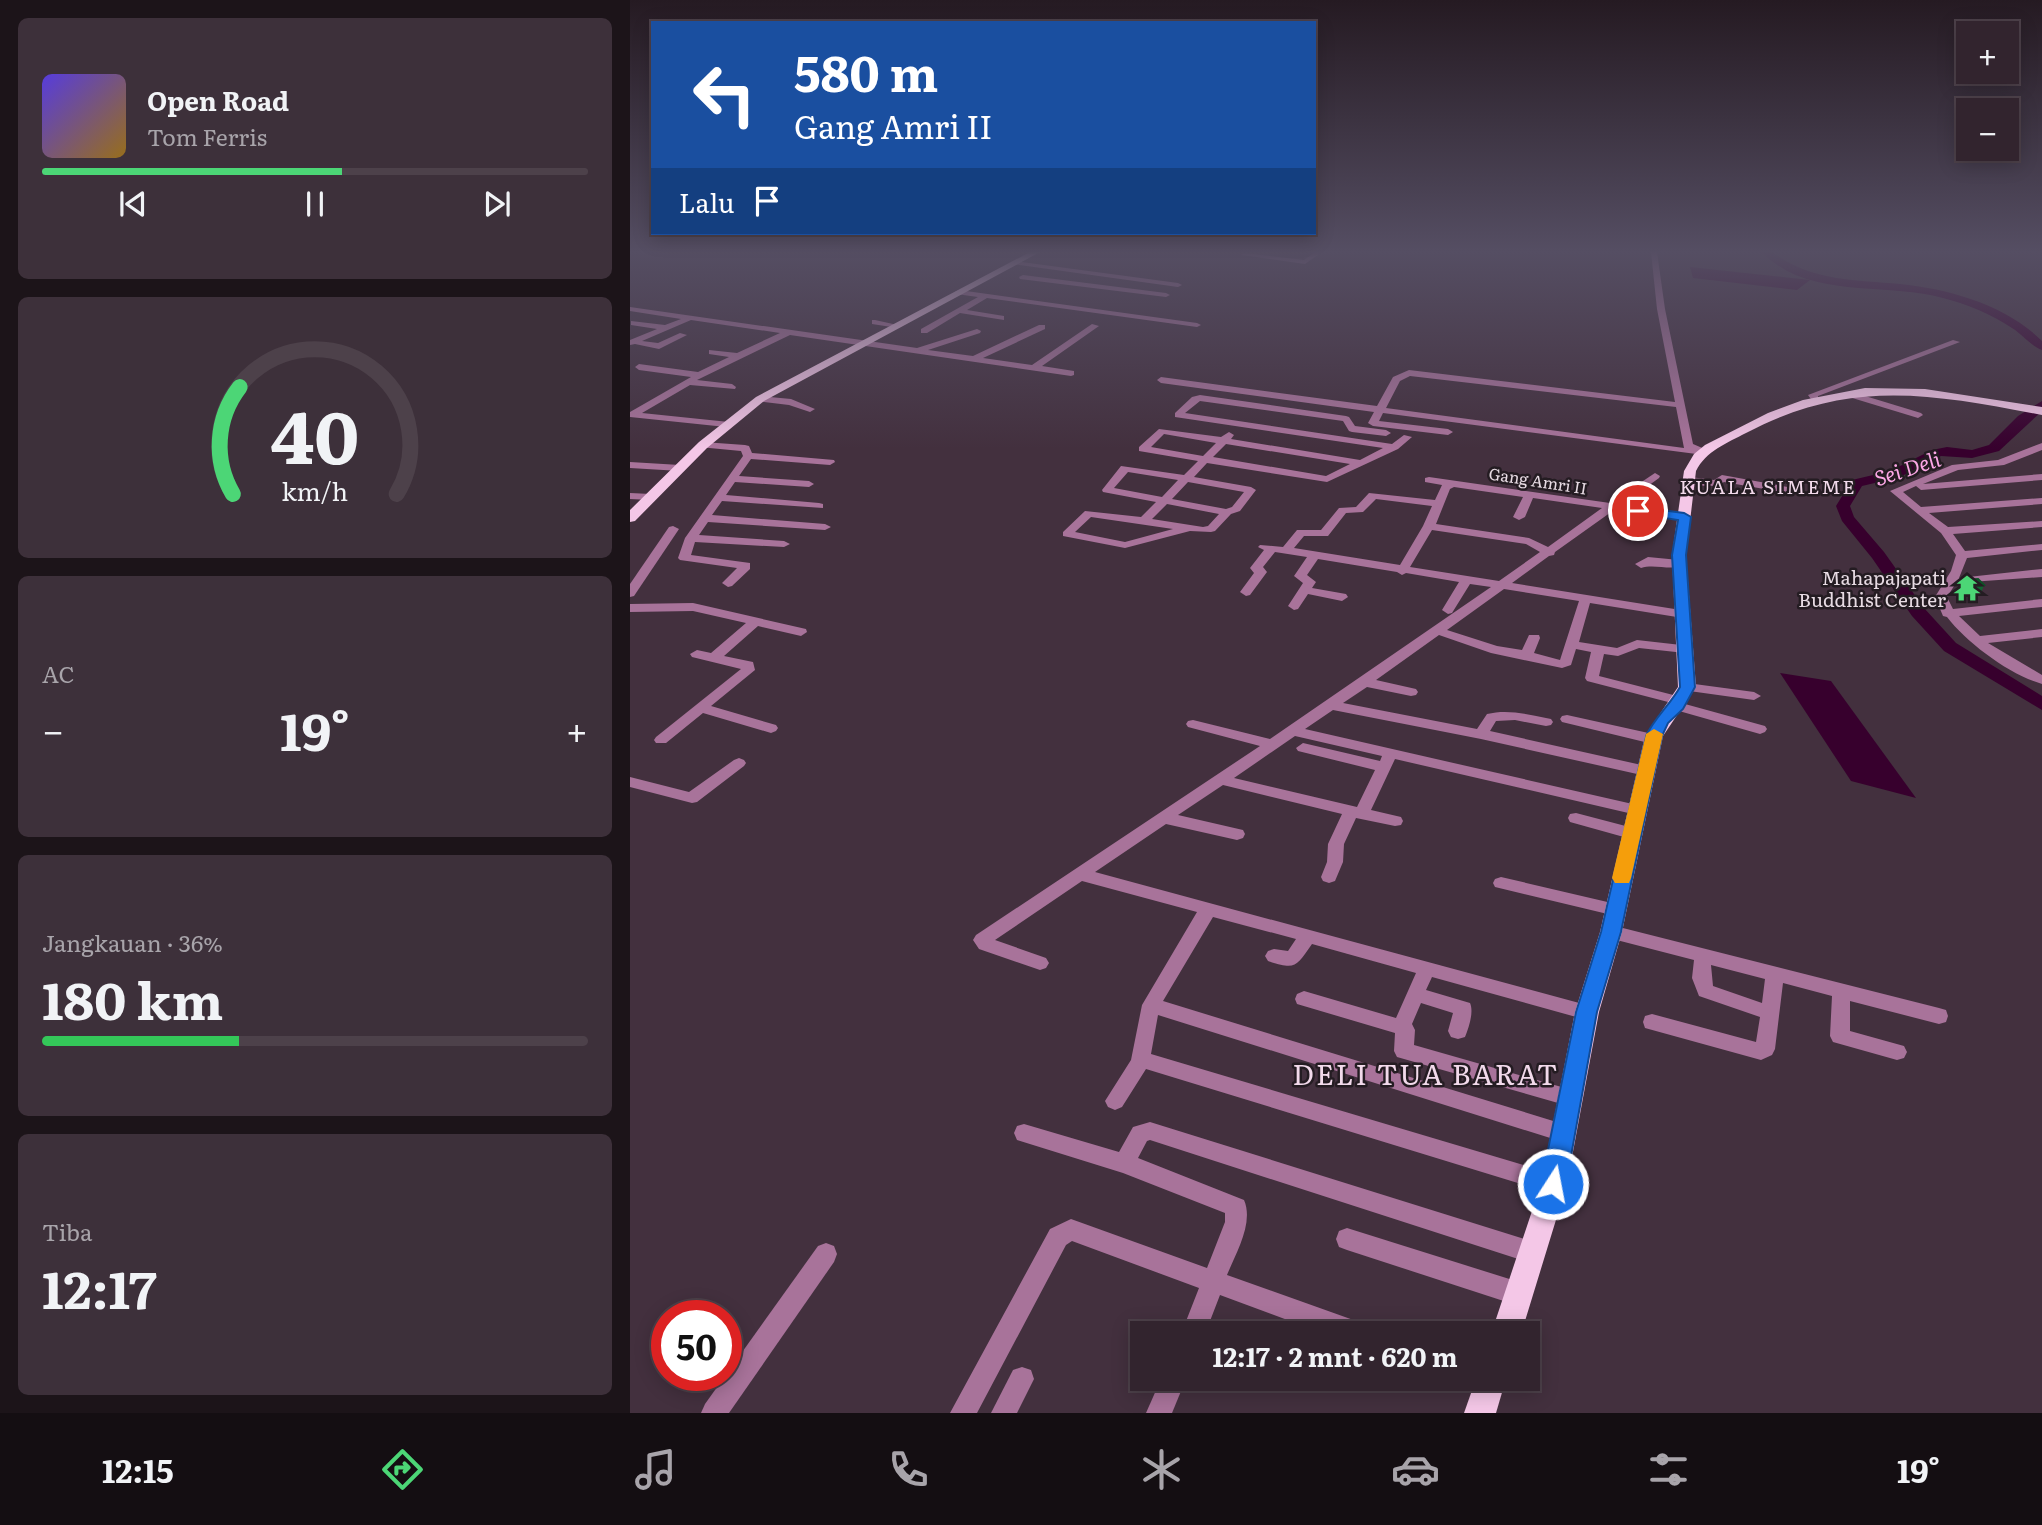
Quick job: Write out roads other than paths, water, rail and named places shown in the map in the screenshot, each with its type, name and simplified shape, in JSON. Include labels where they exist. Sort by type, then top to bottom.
[{"type":"main road","points":[[630,518],[703,445],[760,398],[912,318]]},
{"type":"main road","points":[[1510,1321],[1553,1184],[1587,1012],[1611,932],[1653,739],[1661,721],[1682,698],[1685,649],[1679,564],[1692,466],[1702,452],[1768,416],[1816,400],[1910,392],[1995,402],[2042,411]]},
{"type":"main road","points":[[1480,1413],[1486,1391]]},
{"type":"street","points":[[632,340],[646,338],[692,318],[1071,373]]},
{"type":"street","points":[[925,331],[948,318]]},
{"type":"street","points":[[1145,318],[1197,325]]},
{"type":"street","points":[[1663,318],[1688,446],[1702,452]]},
{"type":"street","points":[[875,322],[898,326]]},
{"type":"street","points":[[634,323],[667,328]]},
{"type":"street","points":[[1033,368],[1095,326]]},
{"type":"street","points":[[975,359],[1042,327]]},
{"type":"street","points":[[712,352],[751,350],[791,331]]},
{"type":"street","points":[[916,350],[977,331]]},
{"type":"street","points":[[632,340],[659,345],[682,335]]},
{"type":"street","points":[[1816,400],[1813,395],[1846,381],[1956,342]]},
{"type":"street","points":[[631,416],[737,351]]},
{"type":"street","points":[[639,368],[698,375]]},
{"type":"street","points":[[1448,432],[1374,424],[1378,410],[1398,377],[1415,373],[1679,405]]},
{"type":"street","points":[[1161,380],[1702,452]]},
{"type":"street","points":[[687,382],[732,387]]},
{"type":"street","points":[[1144,521],[1269,395]]},
{"type":"street","points":[[1852,395],[1918,415]]},
{"type":"street","points":[[760,398],[791,402],[810,409]]},
{"type":"street","points":[[1362,463],[1162,431],[1143,450],[1322,479],[1362,463],[1394,447],[1408,438],[1352,429],[1346,419],[1196,398],[1178,415],[1394,447]]},
{"type":"street","points":[[631,416],[726,424]]},
{"type":"street","points":[[703,445],[745,448],[748,456]]},
{"type":"street","points":[[1898,489],[1956,467],[2000,463],[2042,446]]},
{"type":"street","points":[[748,456],[830,462]]},
{"type":"street","points":[[729,583],[746,566],[684,558],[691,538],[748,456]]},
{"type":"street","points":[[630,465],[680,468]]},
{"type":"street","points":[[1186,529],[1125,545],[1067,534],[1088,513],[1186,529],[1211,529],[1227,512],[1236,509],[1251,490],[1125,468],[1107,489],[1227,512]]},
{"type":"street","points":[[1040,963],[985,944],[984,937],[1223,780],[1503,586],[1614,508],[1631,491],[1656,476]]},
{"type":"street","points":[[1898,489],[2042,477]]},
{"type":"street","points":[[1690,480],[1716,483],[1722,478],[1793,491]]},
{"type":"street","points":[[732,479],[809,484]]},
{"type":"street","name":"Gang Amri II","points":[[1429,480],[1684,517]]},
{"type":"street","points":[[1402,570],[1429,526],[1446,487],[1454,483]]},
{"type":"street","points":[[1898,489],[1896,493],[1945,531],[1962,555]]},
{"type":"street","points":[[1286,550],[1301,532],[1324,534],[1343,510],[1359,510],[1373,495],[1439,504]]},
{"type":"street","points":[[1519,517],[1529,495]]},
{"type":"street","points":[[630,496],[651,497]]},
{"type":"street","points":[[719,498],[819,506]]},
{"type":"street","points":[[1919,510],[2042,500]]},
{"type":"street","points":[[705,518],[825,527]]},
{"type":"street","points":[[1945,531],[2042,524]]},
{"type":"street","points":[[1429,526],[1529,541],[1550,553]]},
{"type":"street","points":[[630,593],[673,529]]},
{"type":"street","points":[[691,538],[784,544]]},
{"type":"street","points":[[1246,592],[1262,572],[1256,568],[1268,547],[1683,614]]},
{"type":"street","points":[[1962,555],[2042,547]]},
{"type":"street","points":[[1294,607],[1310,580],[1300,576],[1315,555]]},
{"type":"street","points":[[1962,555],[1957,571],[1941,597],[1947,612],[1954,621],[1978,639],[2042,680]]},
{"type":"street","points":[[1640,565],[1646,561],[1679,564]]},
{"type":"street","points":[[1948,583],[2042,573]]},
{"type":"street","points":[[1448,610],[1466,581]]},
{"type":"street","points":[[1305,590],[1342,597]]},
{"type":"street","points":[[1438,631],[1496,650],[1562,664],[1566,662],[1573,645],[1585,600]]},
{"type":"street","points":[[1947,612],[2042,603]]},
{"type":"street","points":[[631,609],[693,607],[800,632]]},
{"type":"street","points":[[714,658],[755,622]]},
{"type":"street","points":[[1978,639],[2042,633]]},
{"type":"street","points":[[1527,656],[1534,638]]},
{"type":"street","points":[[1573,645],[1622,652],[1637,644],[1685,649]]},
{"type":"street","points":[[1598,649],[1592,678],[1682,698],[1759,729]]},
{"type":"street","points":[[661,740],[750,667],[698,654]]},
{"type":"street","points":[[2021,669],[2042,667]]},
{"type":"street","points":[[1365,682],[1411,692]]},
{"type":"street","points":[[1682,698],[1754,696]]},
{"type":"street","points":[[1330,705],[1481,734],[1646,771]]},
{"type":"street","points":[[701,708],[771,728]]},
{"type":"street","points":[[1481,734],[1492,717],[1515,716],[1546,722]]},
{"type":"street","points":[[1567,719],[1653,739]]},
{"type":"street","points":[[1193,724],[1273,745]]},
{"type":"street","points":[[1293,731],[1388,760]]},
{"type":"street","points":[[1303,748],[1388,760],[1637,810]]},
{"type":"street","points":[[1329,877],[1335,862],[1336,844],[1388,760]]},
{"type":"street","points":[[630,782],[692,798],[739,763]]},
{"type":"street","points":[[1223,780],[1395,821]]},
{"type":"street","points":[[1166,818],[1237,834]]},
{"type":"street","points":[[1576,818],[1631,833]]},
{"type":"street","points":[[1080,874],[1587,1012]]},
{"type":"street","points":[[1501,883],[1616,910]]},
{"type":"street","points":[[1209,908],[1151,1005],[1138,1056],[1553,1184]]},
{"type":"street","points":[[1611,932],[1774,976],[1939,1016]]},
{"type":"street","points":[[1274,956],[1292,959],[1308,935]]},
{"type":"street","points":[[1704,957],[1700,973],[1701,984],[1706,991],[1770,1013]]},
{"type":"street","points":[[1401,1027],[1427,967]]},
{"type":"street","points":[[1652,1022],[1761,1052],[1765,1049],[1774,976]]},
{"type":"street","points":[[1841,992],[1840,1036],[1897,1052]]},
{"type":"street","points":[[1415,994],[1463,1008],[1458,1031]]},
{"type":"street","points":[[1304,999],[1401,1027],[1405,1030],[1404,1051],[1572,1098]]},
{"type":"street","points":[[1151,1005],[1563,1133]]},
{"type":"street","points":[[1115,1101],[1142,1059]]},
{"type":"street","points":[[1124,1163],[1140,1134],[1150,1131],[1531,1252]]},
{"type":"street","points":[[1024,1133],[1124,1163],[1236,1207],[1236,1222],[1198,1321]]},
{"type":"street","points":[[963,1413],[1058,1237],[1066,1231],[1076,1230],[1323,1321]]},
{"type":"street","points":[[1347,1239],[1519,1294]]},
{"type":"street","points":[[714,1413],[826,1254]]},
{"type":"street","points":[[1004,1413],[1021,1379]]},
{"type":"street","points":[[1159,1413],[1169,1391]]},
{"type":"waterway","name":"Sei Deli","points":[[2003,318],[2031,336],[2042,347]]},
{"type":"waterway","name":"Sei Deli","points":[[2042,405],[2023,419],[1994,448],[1972,454],[1947,451],[1937,453],[1895,474],[1857,483],[1843,506],[1847,518],[1878,555],[1918,612],[1950,647],[2042,704]]},
{"type":"place","name":"Mahapajapati Buddhist Center","points":[[1967,588]]},
{"type":"district","name":"KUALA SIMEME","points":[[1768,486]]},
{"type":"district","name":"DELI TUA BARAT","points":[[1426,1073]]}]
